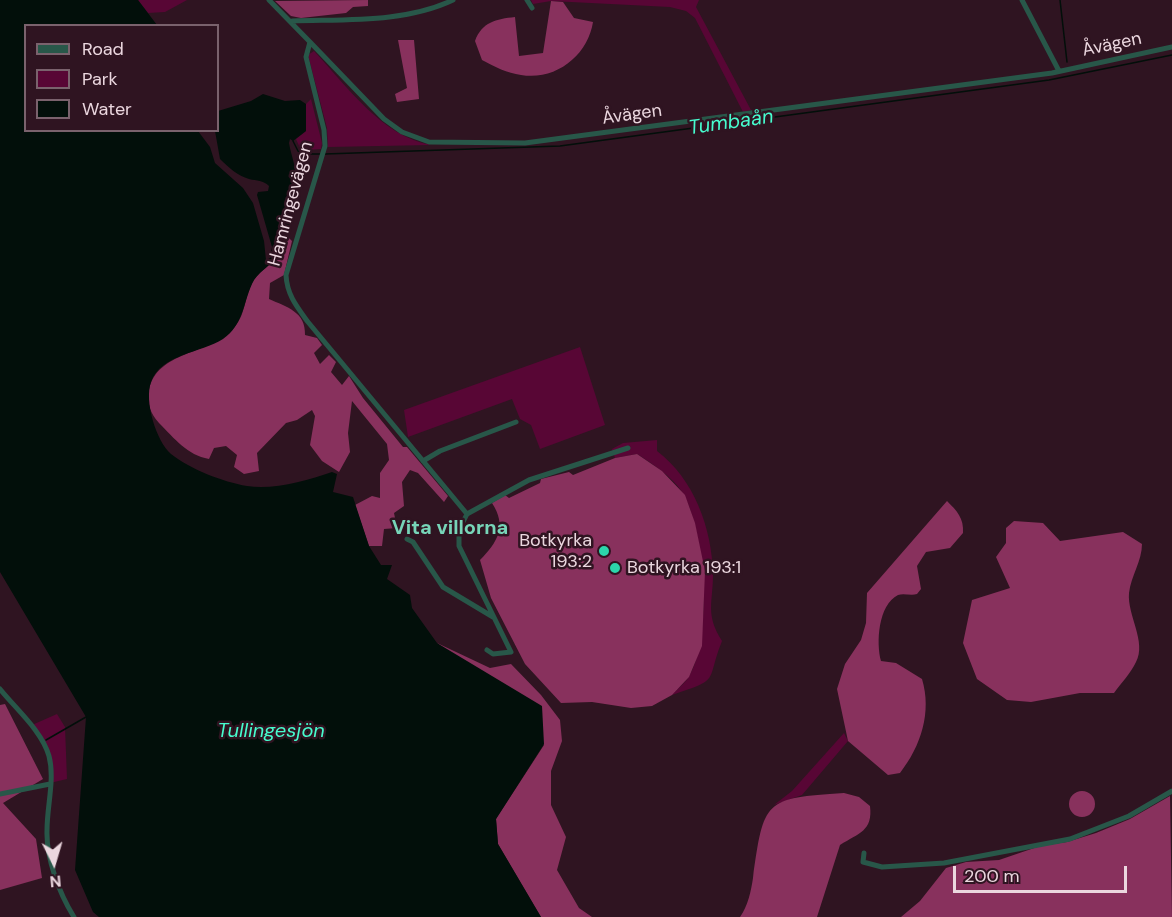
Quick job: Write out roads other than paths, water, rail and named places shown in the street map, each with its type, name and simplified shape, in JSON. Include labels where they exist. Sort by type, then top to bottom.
[{"type":"street","points":[[269,0],[310,42]]},
{"type":"street","points":[[292,21],[411,14],[439,7],[453,0]]},
{"type":"street","points":[[527,0],[532,8]]},
{"type":"street","points":[[1022,0],[1059,71]]},
{"type":"street","name":"Åvägen","points":[[310,42],[384,120],[402,132],[429,142],[553,141],[1059,71],[1172,47]]},
{"type":"street","name":"Hamringevägen","points":[[310,42],[306,57],[324,130],[325,146],[286,275],[287,287],[292,300],[309,322],[467,514]]},
{"type":"street","points":[[423,461],[440,450],[516,422]]},
{"type":"street","points":[[487,650],[493,654],[511,652],[459,546],[459,530],[467,514],[529,480],[628,448]]},
{"type":"street","points":[[407,539],[413,542],[443,586],[494,618]]},
{"type":"street","points":[[0,689],[31,725],[46,749],[50,764],[46,833],[50,858],[60,889],[74,917]]},
{"type":"street","points":[[0,794],[50,784]]},
{"type":"street","points":[[864,853],[863,862],[882,867],[944,863],[1008,853],[1092,832],[1129,816],[1172,791]]},
{"type":"water","name":"Tullingesjön","points":[[0,0],[138,0],[156,24],[24,24],[24,132],[199,132],[210,147],[215,163],[243,188],[253,203],[264,241],[266,260],[270,258],[272,247],[257,195],[258,192],[268,191],[269,186],[241,176],[220,159],[215,132],[219,132],[219,111],[251,101],[263,94],[285,101],[300,100],[306,104],[306,131],[293,141],[290,139],[289,143],[296,173],[297,192],[284,241],[273,261],[254,280],[239,321],[230,333],[214,344],[172,360],[156,373],[151,382],[149,399],[156,431],[166,448],[179,460],[207,474],[247,486],[279,486],[332,472],[337,474],[333,492],[353,497],[369,546],[381,565],[392,565],[387,579],[410,595],[412,608],[437,643],[542,706],[544,744],[496,819],[498,844],[541,917],[99,917],[93,912],[75,870],[86,717],[0,572]]},
{"type":"waterway","points":[[1060,0],[1067,62]]},
{"type":"waterway","name":"Tumbaån","points":[[325,154],[560,146],[1049,80],[1172,55]]},
{"type":"waterway","name":"Tumbaån","points":[[293,141],[298,151],[306,154],[320,154]]},
{"type":"waterway","points":[[46,740],[86,717]]},
{"type":"place","name":"Botkyrka 193:2","points":[[604,551]]},
{"type":"place","name":"Botkyrka 193:1","points":[[615,568]]},
{"type":"district","name":"Vita villorna","points":[[450,529]]}]
